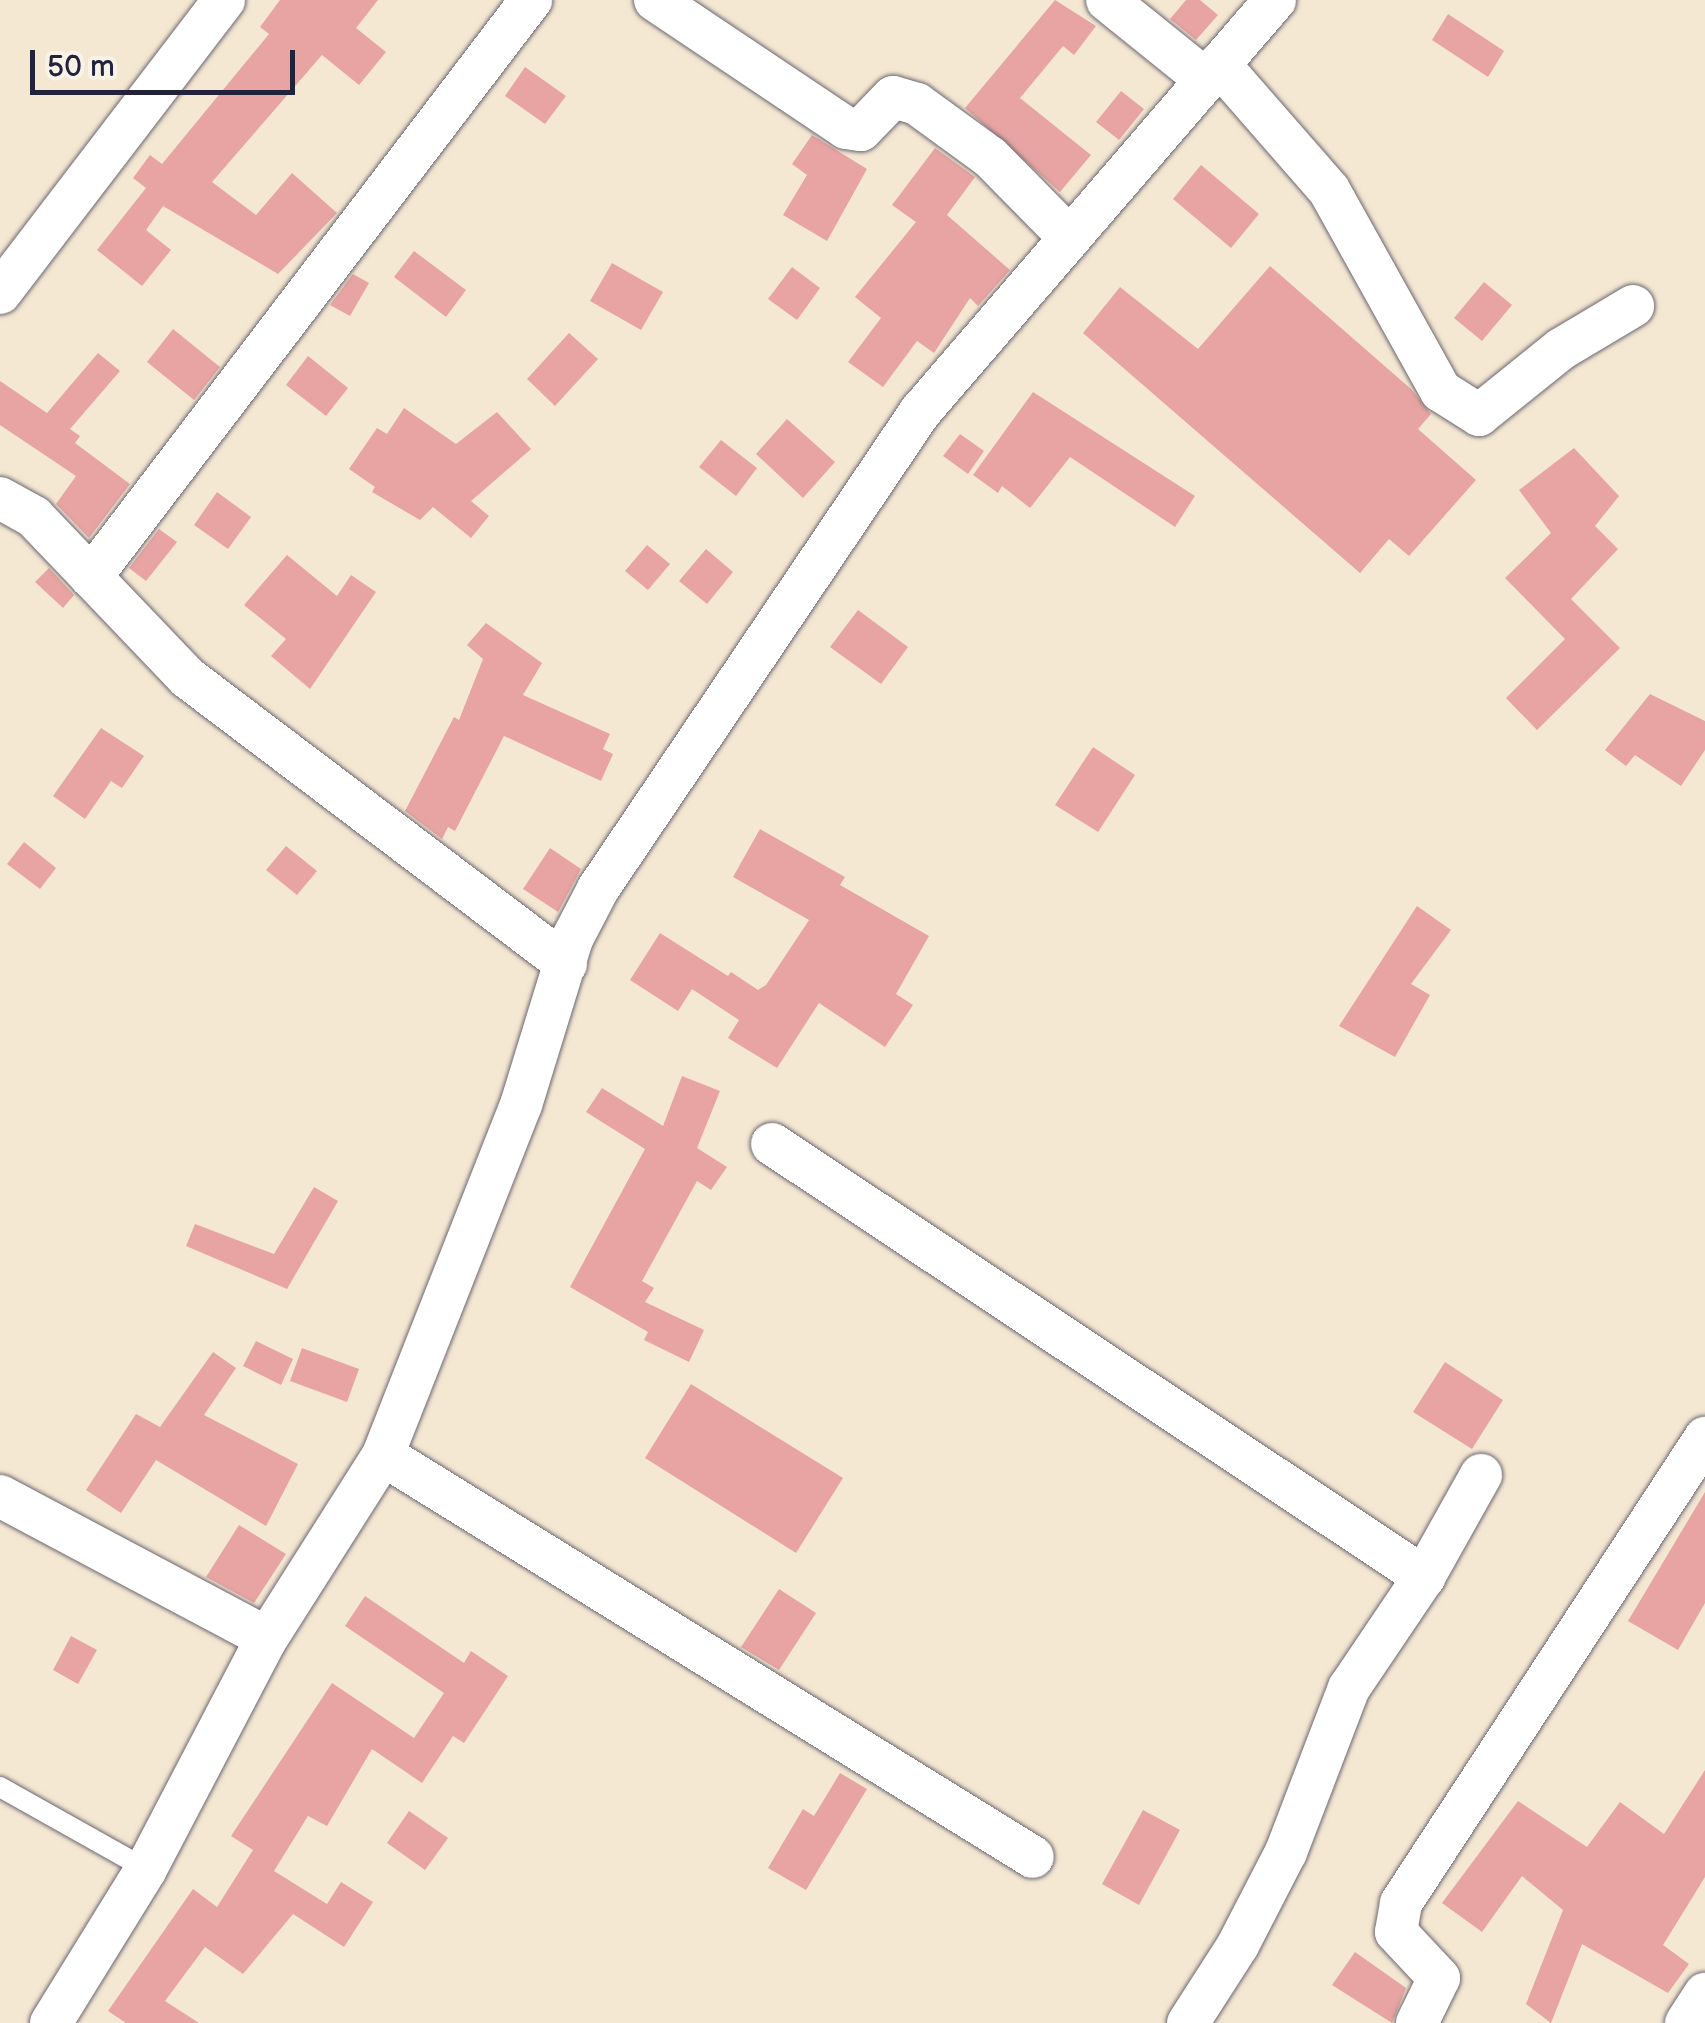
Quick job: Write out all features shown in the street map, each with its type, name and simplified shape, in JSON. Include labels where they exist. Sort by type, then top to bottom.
[{"type":"street","points":[[0,293],[224,0]]},
{"type":"street","points":[[91,577],[530,0]]},
{"type":"street","points":[[655,0],[846,128],[861,130],[893,97],[916,104],[990,157],[1070,238]]},
{"type":"street","points":[[1107,0],[1212,72],[1328,190],[1440,392],[1480,415],[1561,349],[1633,306]]},
{"type":"street","points":[[51,2023],[146,1869],[267,1638],[384,1455],[522,1105],[566,964],[598,889],[920,412],[1275,0]]},
{"type":"street","points":[[0,498],[34,517],[188,678],[566,964]]},
{"type":"street","points":[[772,1144],[1424,1577]]},
{"type":"street","points":[[1416,2023],[1439,1978],[1396,1932],[1401,1904],[1705,1438]]},
{"type":"street","points":[[384,1455],[1033,1857]]},
{"type":"street","points":[[1188,2023],[1286,1852],[1349,1688],[1424,1577],[1480,1475]]},
{"type":"street","points":[[0,1496],[267,1638]]},
{"type":"street","points":[[1686,2023],[1705,1994]]},
{"type":"lane","points":[[0,1787],[146,1869]]},
{"type":"building","points":[[280,0],[378,0],[356,28],[386,52],[359,85],[322,55],[212,182],[256,215],[292,173],[337,213],[278,274],[163,206],[146,230],[171,250],[142,286],[97,250],[146,188],[133,178],[150,155],[162,164],[269,34],[260,27]]},
{"type":"building","points":[[1055,0],[1096,26],[1074,55],[1063,46],[1020,98],[1091,155],[1060,192],[965,108]]},
{"type":"building","points":[[1186,0],[1200,0],[1218,15],[1196,40],[1170,19]]},
{"type":"building","points":[[1448,14],[1504,51],[1488,77],[1432,40]]},
{"type":"building","points":[[525,67],[566,96],[545,124],[505,96]]},
{"type":"building","points":[[1121,91],[1144,109],[1119,140],[1096,122]]},
{"type":"building","points":[[812,135],[867,169],[827,241],[783,215],[807,175],[792,164]]},
{"type":"building","points":[[935,148],[975,177],[947,215],[1010,270],[978,306],[970,298],[934,353],[917,341],[883,387],[848,362],[881,318],[855,297],[916,222],[892,205]]},
{"type":"building","points":[[1201,165],[1259,214],[1231,248],[1173,199]]},
{"type":"building","points":[[414,251],[466,290],[446,317],[394,277]]},
{"type":"building","points":[[612,263],[663,292],[641,330],[590,301]]},
{"type":"building","points":[[1270,266],[1411,389],[1431,414],[1418,429],[1476,480],[1409,556],[1389,539],[1360,573],[1083,333],[1120,287],[1198,349]]},
{"type":"building","points":[[792,267],[820,288],[797,320],[768,299]]},
{"type":"building","points":[[353,274],[369,283],[350,316],[330,305]]},
{"type":"building","points":[[1484,282],[1512,305],[1482,341],[1454,318]]},
{"type":"building","points":[[173,329],[220,367],[194,400],[147,362]]},
{"type":"building","points":[[569,333],[598,359],[555,406],[527,379]]},
{"type":"building","points":[[98,353],[120,371],[70,429],[80,436],[75,443],[130,484],[89,538],[56,504],[76,476],[0,425],[0,381],[47,413]]},
{"type":"building","points":[[308,356],[348,388],[326,416],[286,385]]},
{"type":"building","points":[[1033,392],[1195,496],[1175,527],[1070,457],[1030,508],[1002,486],[998,493],[973,475]]},
{"type":"building","points":[[404,408],[456,444],[497,412],[531,449],[471,501],[489,516],[471,538],[433,507],[420,520],[372,492],[375,487],[349,469],[377,428],[387,434]]},
{"type":"building","points":[[787,419],[835,462],[803,498],[756,454]]},
{"type":"building","points":[[960,434],[984,451],[968,474],[943,456]]},
{"type":"building","points":[[721,440],[757,468],[736,496],[699,467]]},
{"type":"building","points":[[1574,448],[1619,496],[1595,526],[1618,549],[1571,599],[1620,648],[1537,730],[1506,698],[1565,639],[1505,578],[1551,533],[1519,490]]},
{"type":"building","points":[[217,492],[251,517],[228,549],[194,525]]},
{"type":"building","points":[[159,529],[177,542],[146,581],[129,568]]},
{"type":"building","points":[[647,545],[670,564],[648,590],[625,571]]},
{"type":"building","points":[[706,549],[733,572],[707,604],[679,581]]},
{"type":"building","points":[[287,555],[337,596],[351,575],[376,592],[310,689],[271,656],[286,639],[244,605]]},
{"type":"building","points":[[49,568],[74,595],[63,608],[35,582]]},
{"type":"building","points":[[858,610],[908,647],[881,684],[830,647]]},
{"type":"building","points":[[486,623],[542,663],[523,695],[610,734],[603,749],[613,754],[601,781],[504,736],[455,831],[448,827],[442,839],[405,811],[454,717],[459,720],[483,659],[467,645]]},
{"type":"building","points":[[1650,694],[1705,721],[1705,750],[1681,786],[1635,755],[1626,766],[1605,750]]},
{"type":"building","points":[[101,728],[144,756],[122,788],[111,781],[85,819],[53,796]]},
{"type":"building","points":[[1093,747],[1135,775],[1098,832],[1055,805]]},
{"type":"building","points":[[760,829],[845,877],[840,885],[929,936],[896,994],[913,1005],[885,1047],[819,1003],[777,1068],[728,1038],[739,1020],[692,989],[678,1011],[630,980],[660,933],[728,976],[731,972],[758,990],[766,985],[809,920],[733,877]]},
{"type":"building","points":[[24,842],[56,868],[40,889],[7,864]]},
{"type":"building","points":[[286,846],[317,871],[297,895],[266,870]]},
{"type":"building","points":[[550,848],[581,869],[558,912],[523,889]]},
{"type":"building","points":[[1417,906],[1451,930],[1411,984],[1430,995],[1395,1057],[1339,1026]]},
{"type":"building","points":[[682,1076],[720,1091],[697,1148],[727,1167],[711,1190],[697,1181],[642,1281],[654,1288],[645,1302],[704,1330],[689,1362],[644,1340],[648,1332],[570,1287],[645,1149],[586,1112],[602,1088],[663,1126]]},
{"type":"building","points":[[314,1187],[338,1201],[287,1289],[186,1246],[195,1224],[274,1254]]},
{"type":"building","points":[[256,1341],[293,1359],[281,1385],[243,1366]]},
{"type":"building","points":[[302,1348],[359,1369],[347,1402],[290,1381]]},
{"type":"building","points":[[213,1352],[236,1368],[204,1415],[298,1464],[266,1526],[156,1460],[121,1513],[86,1490],[136,1414],[160,1427]]},
{"type":"building","points":[[1445,1362],[1503,1400],[1472,1449],[1413,1412]]},
{"type":"building","points":[[691,1384],[843,1478],[796,1553],[645,1458]]},
{"type":"building","points":[[1705,1492],[1705,1603],[1678,1650],[1628,1621]]},
{"type":"building","points":[[239,1525],[286,1554],[254,1603],[206,1577]]},
{"type":"building","points":[[779,1589],[816,1613],[779,1670],[741,1647]]},
{"type":"building","points":[[365,1596],[464,1663],[471,1651],[508,1676],[464,1743],[453,1736],[422,1783],[372,1749],[327,1826],[308,1816],[274,1871],[327,1904],[341,1882],[373,1902],[344,1947],[293,1914],[243,1974],[205,1947],[165,2001],[199,2023],[126,2023],[108,2011],[193,1889],[217,1907],[253,1850],[231,1836],[332,1683],[414,1738],[444,1693],[345,1626]]},
{"type":"building","points":[[71,1636],[97,1650],[78,1684],[53,1670]]},
{"type":"building","points":[[1705,1770],[1705,1877],[1663,1945],[1689,1964],[1668,1993],[1582,1944],[1551,2023],[1526,2004],[1563,1910],[1522,1876],[1482,1932],[1442,1903],[1518,1801],[1587,1847],[1620,1802],[1664,1834]]},
{"type":"building","points":[[840,1773],[867,1789],[806,1890],[768,1868],[803,1809],[814,1816]]},
{"type":"building","points":[[1143,1810],[1180,1830],[1139,1905],[1102,1884]]},
{"type":"building","points":[[409,1811],[448,1838],[425,1870],[387,1843]]},
{"type":"building","points":[[1355,1952],[1406,1988],[1392,2023],[1332,1985]]}]
